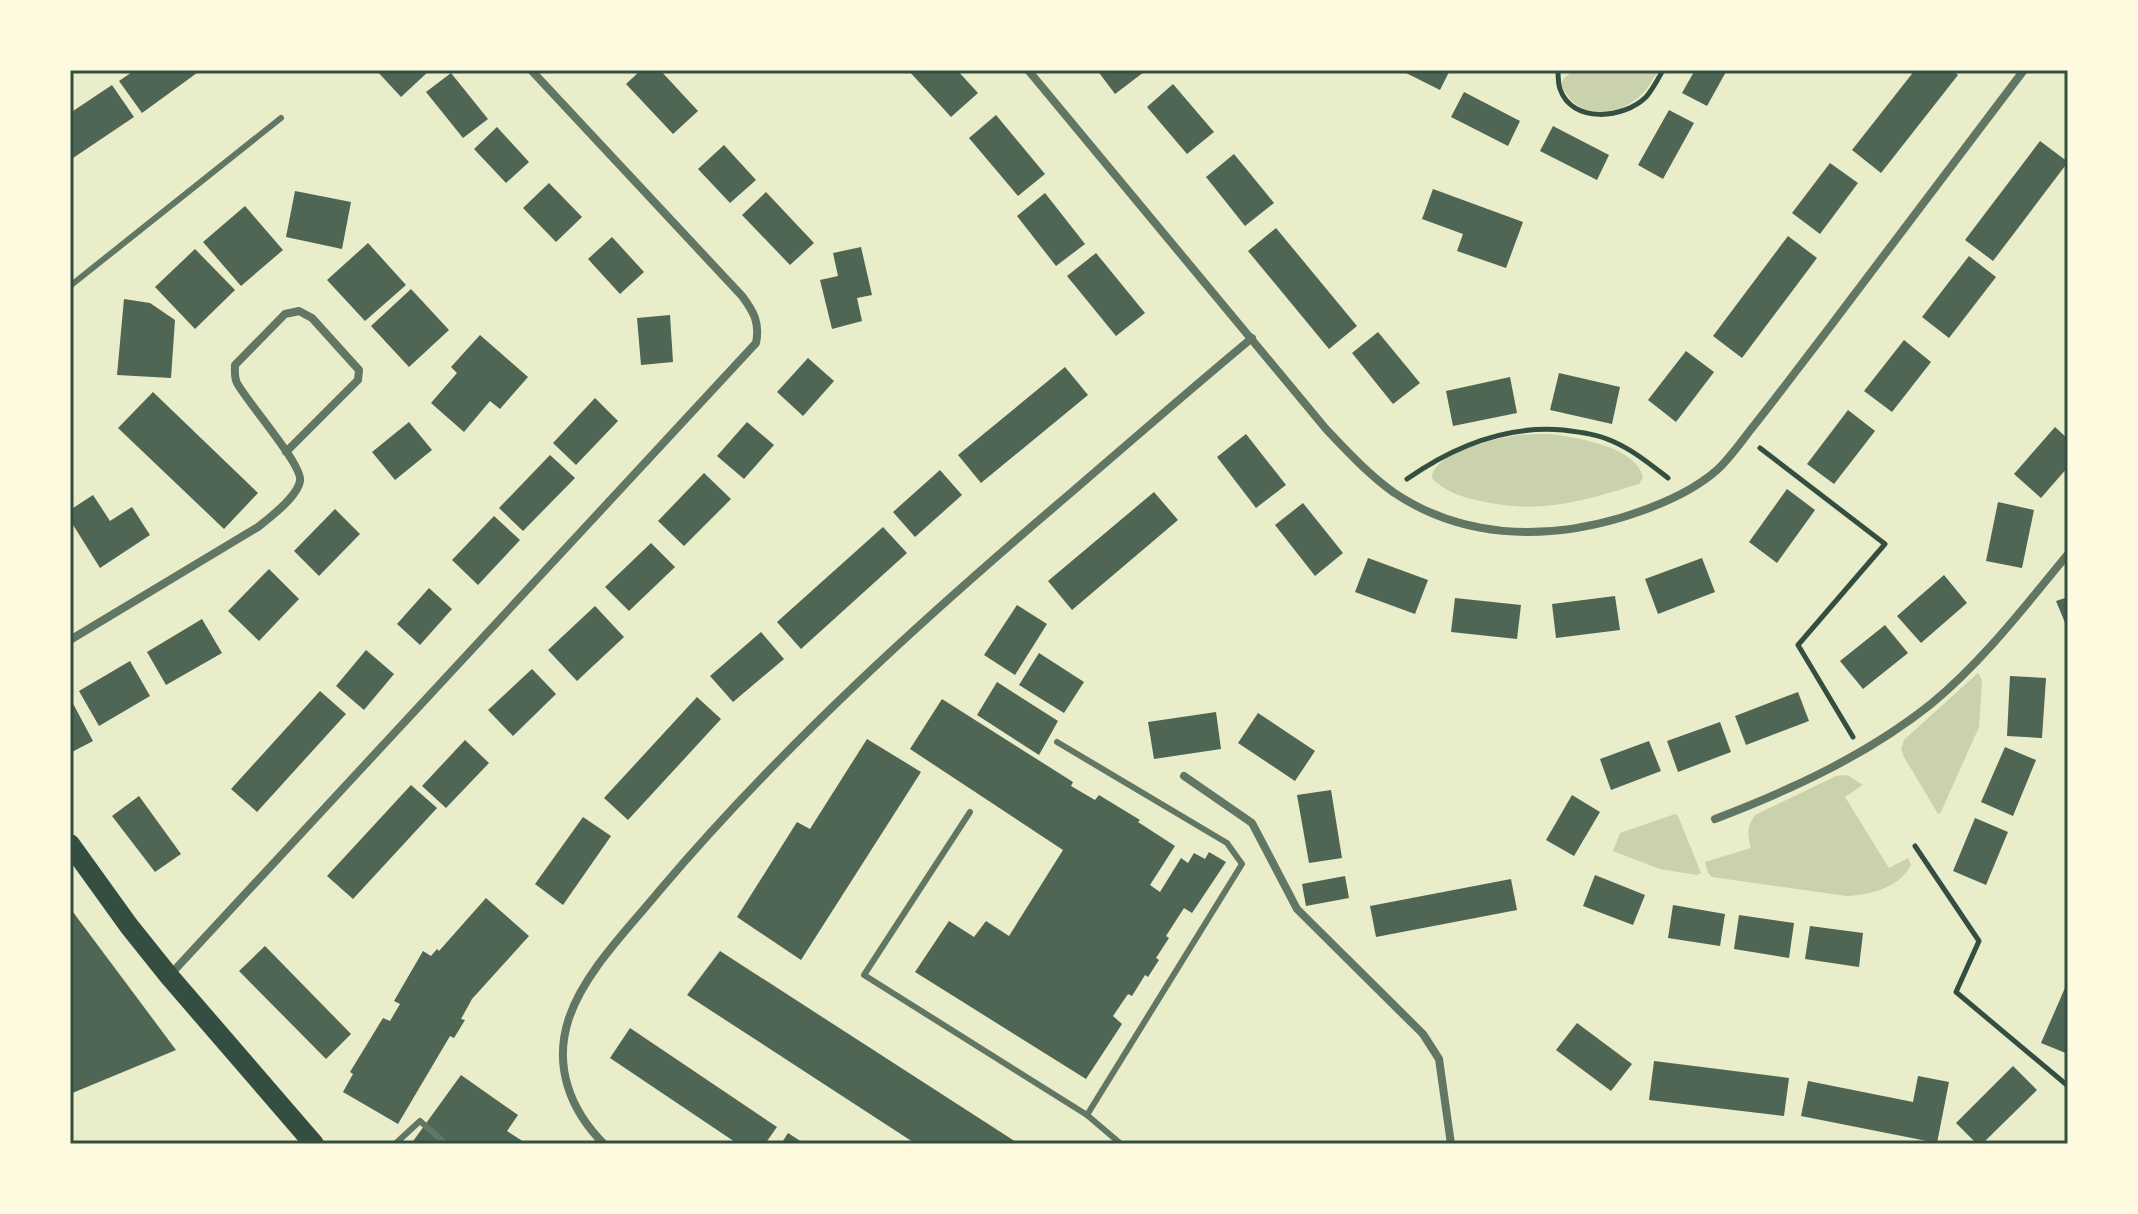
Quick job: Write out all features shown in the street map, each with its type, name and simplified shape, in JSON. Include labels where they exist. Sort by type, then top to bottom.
[{"type":"main road","points":[[70,844],[169,976],[314,1144]]},
{"type":"street","points":[[169,976],[756,343],[757,321],[742,296],[531,70]]},
{"type":"street","points":[[1028,70],[1353,458],[1391,490],[1412,504],[1438,515],[1467,525],[1534,534],[1603,522],[1639,512],[1685,491],[1717,470],[2024,70]]},
{"type":"street","points":[[70,640],[258,527],[294,493],[300,482],[299,471],[235,380],[235,365],[285,314],[299,311],[312,318],[359,370],[358,380],[286,452]]},
{"type":"street","points":[[604,1144],[578,1112],[567,1084],[563,1061],[569,1017],[582,990],[603,959],[689,857],[811,728],[885,656],[970,579],[1252,338]]},
{"type":"street","points":[[1715,819],[1757,803],[1862,752],[1932,703],[1987,650],[2068,554]]},
{"type":"street","points":[[1184,776],[1252,823],[1297,909],[1423,1034],[1439,1059],[1451,1144]]},
{"type":"lane","points":[[70,286],[281,118]]},
{"type":"lane","points":[[1057,742],[1227,843],[1242,864],[1087,1115]]},
{"type":"lane","points":[[970,812],[864,975],[1087,1115],[1121,1144]]},
{"type":"lane","points":[[395,1144],[420,1121],[446,1144]]},
{"type":"path","points":[[1558,70],[1560,88],[1568,103],[1581,111],[1612,115],[1628,110],[1645,97],[1663,70]]},
{"type":"path","points":[[1391,490],[1457,448],[1489,436],[1548,429],[1609,439],[1639,456],[1685,491]]},
{"type":"path","points":[[1745,436],[1885,544],[1798,645],[1862,752]]},
{"type":"path","points":[[1915,846],[1979,941],[1956,992],[2068,1086]]},
{"type":"green space","points":[[1579,70],[1659,70],[1638,98],[1604,112],[1577,105],[1561,85],[1568,75]]},
{"type":"green space","points":[[1551,434],[1590,441],[1617,451],[1638,466],[1643,477],[1639,484],[1597,496],[1539,506],[1499,504],[1458,495],[1432,478],[1442,462],[1465,449],[1513,436]]},
{"type":"green space","points":[[1978,673],[1982,680],[1979,727],[1938,814],[1901,749],[1904,740]]},
{"type":"green space","points":[[1847,775],[1863,785],[1845,797],[1889,868],[1908,858],[1911,865],[1891,885],[1874,892],[1846,896],[1712,877],[1708,873],[1705,862],[1751,848],[1748,831],[1755,815],[1836,776]]},
{"type":"green space","points":[[1675,814],[1701,873],[1660,869],[1613,851],[1620,833]]},
{"type":"building","points":[[135,70],[201,70],[142,113],[119,81]]},
{"type":"building","points":[[376,70],[430,70],[401,97]]},
{"type":"building","points":[[641,70],[660,70],[698,111],[673,134],[626,84]]},
{"type":"building","points":[[908,70],[957,70],[978,93],[951,117]]},
{"type":"building","points":[[1097,70],[1143,70],[1144,72],[1115,94]]},
{"type":"building","points":[[1400,70],[1450,70],[1440,90]]},
{"type":"building","points":[[1695,70],[1727,70],[1707,106],[1682,93]]},
{"type":"building","points":[[1915,70],[1952,70],[1958,75],[1881,173],[1852,150]]},
{"type":"building","points":[[451,73],[488,119],[463,138],[426,92]]},
{"type":"building","points":[[1173,84],[1214,132],[1187,154],[1147,107]]},
{"type":"building","points":[[112,85],[134,117],[70,160],[70,113]]},
{"type":"building","points":[[1464,92],[1520,121],[1508,146],[1451,117]]},
{"type":"building","points":[[1669,110],[1694,123],[1663,179],[1638,165]]},
{"type":"building","points":[[996,115],[1045,174],[1018,196],[969,138]]},
{"type":"building","points":[[1553,126],[1609,155],[1597,180],[1540,151]]},
{"type":"building","points":[[497,127],[529,162],[506,183],[474,149]]},
{"type":"building","points":[[2040,141],[2068,162],[1993,261],[1965,240]]},
{"type":"building","points":[[724,145],[756,180],[730,203],[698,169]]},
{"type":"building","points":[[1234,154],[1274,203],[1245,226],[1206,177]]},
{"type":"building","points":[[1830,163],[1858,183],[1820,234],[1792,213]]},
{"type":"building","points":[[549,183],[582,217],[556,242],[523,208]]},
{"type":"building","points":[[1433,189],[1523,222],[1506,268],[1457,251],[1463,234],[1422,219]]},
{"type":"building","points":[[295,191],[351,202],[342,249],[286,237]]},
{"type":"building","points":[[766,192],[814,243],[790,265],[742,215]]},
{"type":"building","points":[[1045,193],[1085,244],[1056,266],[1017,216]]},
{"type":"building","points":[[245,206],[283,250],[241,286],[203,242]]},
{"type":"building","points":[[1276,228],[1357,326],[1329,349],[1248,251]]},
{"type":"building","points":[[1788,236],[1817,258],[1742,358],[1713,336]]},
{"type":"building","points":[[612,237],[644,272],[620,294],[588,259]]},
{"type":"building","points":[[368,243],[406,285],[365,321],[327,280]]},
{"type":"building","points":[[861,247],[872,295],[857,298],[862,321],[832,329],[820,280],[838,276],[833,253]]},
{"type":"building","points":[[195,249],[235,290],[195,329],[155,287]]},
{"type":"building","points":[[1096,253],[1145,313],[1116,336],[1067,276]]},
{"type":"building","points":[[1969,256],[1996,277],[1949,338],[1922,317]]},
{"type":"building","points":[[411,289],[449,330],[409,367],[371,326]]},
{"type":"building","points":[[124,299],[150,303],[175,320],[171,378],[117,375]]},
{"type":"building","points":[[670,315],[673,362],[641,365],[637,318]]},
{"type":"building","points":[[1378,332],[1420,383],[1393,404],[1352,353]]},
{"type":"building","points":[[480,335],[528,377],[500,409],[490,401],[464,432],[431,403],[457,373],[451,367]]},
{"type":"building","points":[[1904,340],[1931,362],[1892,412],[1864,391]]},
{"type":"building","points":[[1686,351],[1714,372],[1676,422],[1648,400]]},
{"type":"building","points":[[808,358],[834,381],[803,416],[777,392]]},
{"type":"building","points":[[1065,367],[1088,395],[981,483],[958,455]]},
{"type":"building","points":[[1559,373],[1620,387],[1612,424],[1550,410]]},
{"type":"building","points":[[1510,377],[1517,413],[1453,426],[1446,391]]},
{"type":"building","points":[[153,392],[258,493],[224,529],[118,428]]},
{"type":"building","points":[[595,398],[618,421],[576,465],[553,443]]},
{"type":"building","points":[[1848,410],[1875,431],[1834,484],[1807,464]]},
{"type":"building","points":[[409,422],[432,450],[395,480],[372,452]]},
{"type":"building","points":[[747,422],[774,445],[744,479],[717,456]]},
{"type":"building","points":[[2055,427],[2068,439],[2068,467],[2041,498],[2014,474]]},
{"type":"building","points":[[1246,434],[1286,485],[1256,508],[1217,457]]},
{"type":"building","points":[[550,455],[575,478],[523,531],[499,508]]},
{"type":"building","points":[[940,470],[962,495],[915,537],[893,512]]},
{"type":"building","points":[[704,473],[731,499],[684,546],[658,521]]},
{"type":"building","points":[[1787,489],[1815,510],[1777,563],[1749,542]]},
{"type":"building","points":[[1154,492],[1178,520],[1072,610],[1048,581]]},
{"type":"building","points":[[93,495],[110,521],[132,507],[150,535],[100,568],[70,520],[70,510]]},
{"type":"building","points":[[1998,502],[2034,510],[2022,568],[1986,561]]},
{"type":"building","points":[[1303,503],[1343,553],[1315,576],[1275,525]]},
{"type":"building","points":[[335,509],[360,534],[319,576],[294,551]]},
{"type":"building","points":[[494,516],[520,540],[478,585],[452,560]]},
{"type":"building","points":[[883,527],[907,553],[801,649],[777,622]]},
{"type":"building","points":[[651,543],[675,567],[629,611],[605,587]]},
{"type":"building","points":[[1368,558],[1428,580],[1415,614],[1355,592]]},
{"type":"building","points":[[1702,558],[1715,592],[1658,614],[1645,579]]},
{"type":"building","points":[[269,569],[299,599],[259,641],[228,611]]},
{"type":"building","points":[[1944,575],[1967,603],[1921,643],[1897,616]]},
{"type":"building","points":[[429,588],[452,609],[420,645],[397,624]]},
{"type":"building","points":[[1615,596],[1620,630],[1556,638],[1552,604]]},
{"type":"building","points":[[2068,597],[2068,630],[2056,601]]},
{"type":"building","points":[[1455,598],[1521,605],[1517,639],[1451,632]]},
{"type":"building","points":[[1017,605],[1047,624],[1015,675],[984,655]]},
{"type":"building","points":[[595,606],[624,637],[577,681],[548,650]]},
{"type":"building","points":[[202,619],[222,653],[166,685],[147,652]]},
{"type":"building","points":[[1885,625],[1908,653],[1863,689],[1840,661]]},
{"type":"building","points":[[761,632],[784,659],[733,702],[710,676]]},
{"type":"building","points":[[366,650],[394,674],[364,710],[336,686]]},
{"type":"building","points":[[1039,653],[1084,682],[1064,713],[1019,685]]},
{"type":"building","points":[[130,661],[150,696],[99,726],[79,691]]},
{"type":"building","points":[[532,669],[556,694],[513,736],[488,710]]},
{"type":"building","points":[[2010,676],[2046,678],[2042,738],[2007,736]]},
{"type":"building","points":[[997,682],[1058,721],[1039,755],[977,715]]},
{"type":"building","points":[[320,691],[346,714],[257,812],[231,789]]},
{"type":"building","points":[[1798,692],[1809,721],[1746,745],[1735,716]]},
{"type":"building","points":[[697,697],[721,719],[628,820],[604,798]]},
{"type":"building","points":[[70,698],[93,741],[70,753]]},
{"type":"building","points":[[942,699],[1073,782],[1071,786],[1095,800],[1099,795],[1175,846],[1150,885],[1160,892],[1181,858],[1188,863],[1194,853],[1205,859],[1209,852],[1226,862],[1192,913],[1184,908],[1166,936],[1169,938],[1148,977],[1145,975],[1132,996],[1128,994],[1113,1016],[1122,1024],[1086,1079],[915,972],[949,921],[974,937],[986,921],[1009,936],[1063,850],[910,749]]},
{"type":"building","points":[[1216,712],[1221,749],[1154,759],[1148,722]]},
{"type":"building","points":[[1258,713],[1315,751],[1295,781],[1238,743]]},
{"type":"building","points":[[1720,722],[1731,752],[1678,772],[1667,741]]},
{"type":"building","points":[[867,739],[921,772],[801,960],[737,917],[797,822],[810,829]]},
{"type":"building","points":[[465,740],[489,763],[446,808],[422,786]]},
{"type":"building","points":[[1649,741],[1661,771],[1611,790],[1600,759]]},
{"type":"building","points":[[2005,747],[2036,760],[2013,816],[1981,802]]},
{"type":"building","points":[[411,785],[437,808],[353,899],[327,876]]},
{"type":"building","points":[[1331,790],[1342,858],[1309,863],[1297,795]]},
{"type":"building","points":[[1572,795],[1600,812],[1574,856],[1546,840]]},
{"type":"building","points":[[139,796],[181,854],[155,872],[112,816]]},
{"type":"building","points":[[583,817],[611,836],[563,905],[535,884]]},
{"type":"building","points":[[1975,818],[2008,832],[1986,885],[1953,871]]},
{"type":"building","points":[[1595,875],[1645,895],[1633,925],[1583,906]]},
{"type":"building","points":[[1345,876],[1349,898],[1306,906],[1302,884]]},
{"type":"building","points":[[1511,879],[1517,910],[1376,937],[1370,906]]},
{"type":"building","points":[[486,898],[529,936],[472,999],[461,1019],[465,1020],[454,1038],[450,1036],[398,1124],[343,1092],[353,1074],[350,1072],[383,1018],[390,1021],[400,1004],[394,1001],[423,951],[431,956],[437,949],[439,951]]},
{"type":"building","points":[[1673,905],[1725,914],[1720,946],[1668,938]]},
{"type":"building","points":[[70,908],[176,1050],[70,1094]]},
{"type":"building","points":[[1739,915],[1794,923],[1789,958],[1734,949]]},
{"type":"building","points":[[1810,926],[1863,933],[1859,967],[1805,959]]},
{"type":"building","points":[[265,946],[351,1034],[326,1059],[239,971]]},
{"type":"building","points":[[720,951],[1019,1144],[916,1144],[687,995]]},
{"type":"building","points":[[2068,981],[2068,1054],[2041,1043]]},
{"type":"building","points":[[1577,1023],[1632,1064],[1611,1091],[1556,1050]]},
{"type":"building","points":[[630,1028],[777,1127],[765,1144],[738,1144],[610,1058]]},
{"type":"building","points":[[1654,1061],[1789,1078],[1784,1116],[1649,1100]]},
{"type":"building","points":[[2013,1066],[2037,1090],[1982,1144],[1977,1144],[1956,1123]]},
{"type":"building","points":[[461,1075],[518,1115],[507,1131],[524,1142],[522,1144],[411,1144]]},
{"type":"building","points":[[1918,1076],[1949,1082],[1937,1143],[1801,1116],[1808,1081],[1913,1102]]},
{"type":"building","points":[[788,1133],[805,1144],[781,1144]]}]
